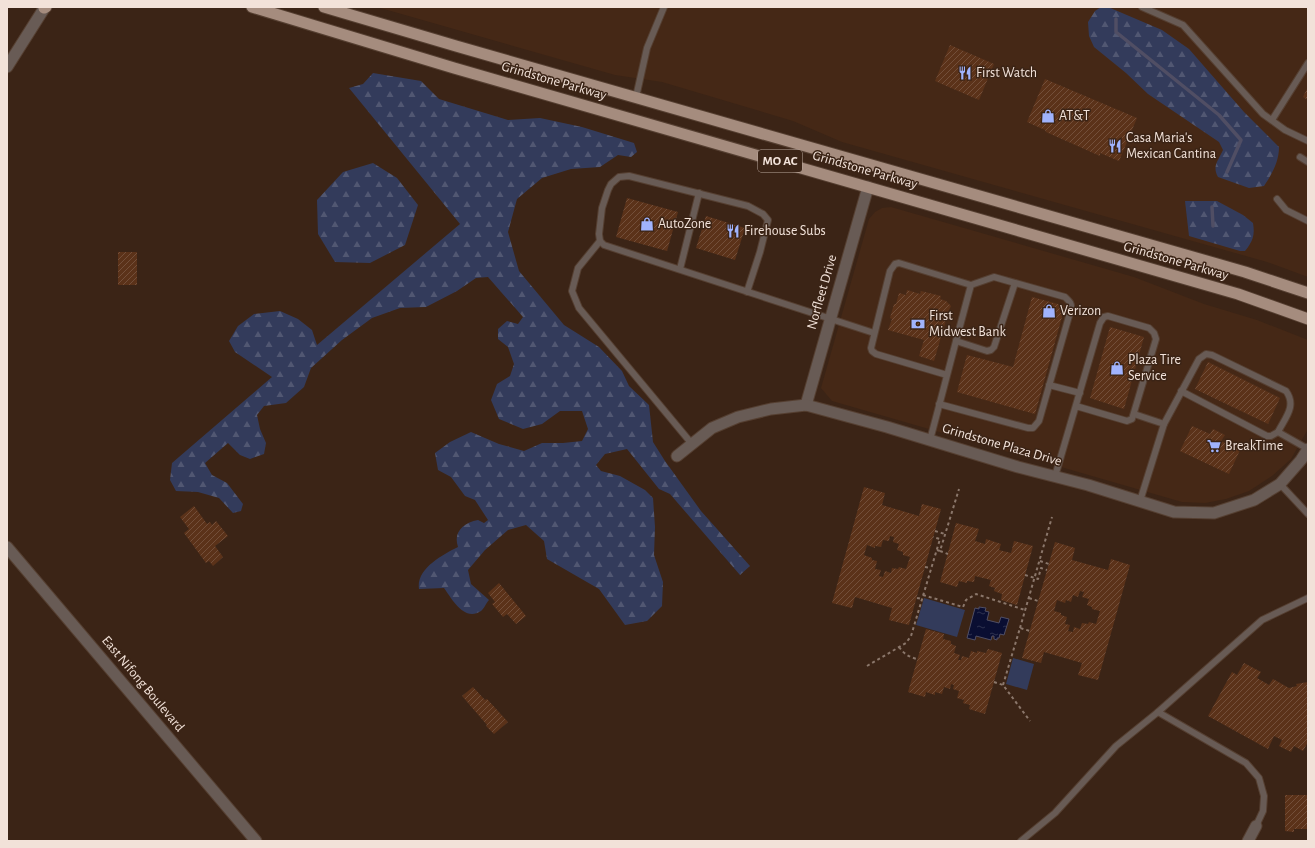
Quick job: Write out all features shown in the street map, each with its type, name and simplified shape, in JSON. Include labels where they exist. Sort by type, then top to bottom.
[{"type":"main road","name":"Grindstone Parkway","points":[[252,7],[440,63],[1238,294],[1308,319]]},
{"type":"main road","name":"Grindstone Parkway","points":[[324,7],[1246,272],[1308,293]]},
{"type":"main road","points":[[1295,314],[1308,328]]},
{"type":"street","points":[[7,68],[45,7]]},
{"type":"street","name":"Norfleet Drive","points":[[806,405],[868,187]]},
{"type":"street","name":"Grindstone Plaza Drive","points":[[677,456],[712,428],[738,417],[771,409],[806,405],[1055,476],[1174,512],[1214,513],[1254,500],[1280,484],[1301,460],[1308,449]]},
{"type":"street","name":"East Nifong Boulevard","points":[[7,547],[256,841]]},
{"type":"street","points":[[1248,841],[1256,826]]},
{"type":"lane","points":[[636,97],[648,48],[664,7]]},
{"type":"lane","points":[[1142,7],[1184,25],[1263,114],[1285,130],[1308,141]]},
{"type":"lane","points":[[1272,120],[1308,63]]},
{"type":"lane","points":[[1300,157],[1308,162]]},
{"type":"lane","points":[[747,292],[760,252],[768,220],[763,214],[748,206],[629,176],[619,177],[611,184],[602,208],[599,234],[600,241],[604,245],[680,269],[747,292],[874,333]]},
{"type":"lane","points":[[680,269],[699,193]]},
{"type":"lane","points":[[1277,199],[1286,210],[1308,221]]},
{"type":"lane","points":[[600,241],[578,268],[572,291],[579,308],[692,444]]},
{"type":"lane","points":[[939,404],[1028,428],[1033,428],[1039,421],[1072,305],[1070,301],[1064,297],[994,277],[971,284],[899,263],[895,264],[890,271],[874,333],[871,348],[872,351],[876,354],[947,375]]},
{"type":"lane","points":[[956,341],[991,350],[994,347],[1015,283]]},
{"type":"lane","points":[[930,440],[971,284]]},
{"type":"lane","points":[[1055,476],[1100,323],[1108,316],[1149,328],[1154,333],[1156,339],[1132,419],[1128,421],[1076,406]]},
{"type":"lane","points":[[1140,501],[1164,424],[1181,391],[1199,359],[1206,354],[1212,355],[1286,392],[1290,396],[1291,402],[1290,408],[1278,432],[1271,436],[1267,436],[1181,391]]},
{"type":"lane","points":[[1049,385],[1080,394]]},
{"type":"lane","points":[[1134,414],[1164,424]]},
{"type":"lane","points":[[1278,432],[1308,449]]},
{"type":"lane","points":[[1280,484],[1308,514]]},
{"type":"lane","points":[[1021,841],[1055,813],[1116,746],[1158,712],[1262,620],[1308,598]]},
{"type":"lane","points":[[1158,712],[1246,763],[1259,778],[1264,796],[1263,810],[1256,826]]},
{"type":"path","points":[[868,666],[906,643],[911,636],[931,568],[945,534],[959,489]]},
{"type":"path","points":[[1003,685],[1052,517]]},
{"type":"path","points":[[935,531],[945,534]]},
{"type":"path","points":[[934,537],[940,539],[938,550]]},
{"type":"path","points":[[938,550],[948,554]]},
{"type":"path","points":[[1040,561],[1049,564]]},
{"type":"path","points":[[925,566],[931,568]]},
{"type":"path","points":[[1025,574],[1038,579],[1041,568],[1047,570]]},
{"type":"path","points":[[923,595],[963,607],[966,600],[976,594],[1025,610]]},
{"type":"path","points":[[917,598],[922,599]]},
{"type":"path","points":[[1029,598],[1038,601]]},
{"type":"path","points":[[1020,628],[1030,631]]},
{"type":"path","points":[[899,647],[903,653],[917,659]]},
{"type":"path","points":[[994,682],[1003,685],[1030,721]]},
{"type":"shaded area","points":[[377,7],[1308,7],[1308,277],[1267,262],[842,142],[793,121],[662,82],[615,75]]},
{"type":"shaded area","points":[[891,207],[1134,277],[1204,304],[1257,320],[1308,340],[1308,429],[1291,459],[1272,476],[1249,491],[1226,499],[1205,503],[1182,502],[832,401],[821,388],[869,219],[875,212],[882,208]]},
{"type":"green space","points":[[1101,7],[1108,7],[1162,30],[1189,49],[1244,112],[1279,147],[1278,158],[1270,177],[1264,186],[1249,188],[1218,177],[1216,167],[1223,150],[1219,142],[1148,94],[1126,73],[1094,47],[1089,36],[1088,22],[1095,11]]},
{"type":"green space","points":[[373,73],[421,81],[439,99],[508,120],[540,118],[582,127],[634,143],[637,152],[631,157],[618,155],[600,167],[571,169],[542,178],[517,199],[508,232],[519,271],[564,325],[599,347],[622,371],[629,386],[649,405],[653,442],[701,511],[750,566],[740,575],[670,494],[659,489],[627,449],[605,454],[596,465],[601,471],[620,476],[645,490],[653,498],[655,527],[654,555],[663,582],[662,606],[647,621],[625,625],[599,589],[547,559],[544,541],[526,525],[508,530],[485,550],[468,570],[471,584],[489,600],[481,611],[475,614],[469,614],[459,608],[444,588],[419,589],[419,582],[426,569],[445,554],[458,547],[457,537],[460,529],[473,521],[478,520],[484,523],[488,520],[475,500],[465,496],[451,477],[438,470],[435,453],[450,442],[471,432],[499,444],[524,451],[542,443],[582,441],[588,429],[582,411],[560,411],[542,424],[523,429],[499,419],[491,400],[497,384],[510,376],[514,364],[508,347],[498,339],[498,329],[507,321],[518,324],[523,317],[488,277],[476,278],[457,291],[426,307],[400,308],[372,318],[342,340],[311,368],[304,387],[286,403],[264,406],[257,415],[260,429],[266,443],[264,454],[250,459],[240,455],[228,443],[205,463],[212,475],[227,483],[243,504],[241,511],[233,513],[219,498],[198,492],[176,491],[170,480],[172,463],[272,377],[235,352],[229,341],[238,326],[254,314],[280,311],[298,319],[312,330],[317,345],[460,224],[349,88],[363,84]]},
{"type":"green space","points":[[373,163],[397,178],[418,205],[405,245],[370,263],[335,262],[318,234],[317,200],[343,172]]},
{"type":"green space","points":[[1185,201],[1217,201],[1243,215],[1253,223],[1253,238],[1245,251],[1240,251],[1189,236]]},
{"type":"green space","points":[[924,598],[965,610],[957,637],[916,625]]},
{"type":"green space","points":[[1013,658],[1034,664],[1027,690],[1006,684]]},
{"type":"water","points":[[979,607],[986,608],[985,611],[989,612],[987,620],[999,623],[1001,617],[1009,619],[1004,635],[1000,634],[997,640],[994,639],[994,636],[992,636],[991,640],[976,636],[975,640],[967,638],[975,608],[979,609]]},
{"type":"building","name":"First Watch","points":[[950,45],[994,64],[979,100],[935,81]]},
{"type":"building","points":[[1045,79],[1137,118],[1119,161],[1100,153],[1100,156],[1027,122]]},
{"type":"building","points":[[1308,87],[1308,100],[1303,97]]},
{"type":"building","name":"AutoZone","points":[[627,198],[678,212],[667,251],[616,237]]},
{"type":"building","points":[[706,216],[745,228],[735,260],[696,248]]},
{"type":"building","points":[[118,252],[137,252],[137,285],[118,285]]},
{"type":"building","name":"First Midwest Bank","points":[[907,290],[920,294],[921,291],[941,296],[940,299],[946,301],[951,306],[934,361],[919,356],[924,340],[888,330],[892,319],[890,318],[894,304],[896,304],[899,293],[906,295]]},
{"type":"building","points":[[1032,297],[1065,306],[1035,414],[957,392],[967,355],[1013,367]]},
{"type":"building","name":"Plaza Tire Service","points":[[1110,327],[1144,337],[1124,409],[1090,398]]},
{"type":"building","points":[[1208,362],[1280,398],[1268,424],[1195,389]]},
{"type":"building","points":[[1192,426],[1210,434],[1213,429],[1225,435],[1221,441],[1240,450],[1229,474],[1180,451]]},
{"type":"building","points":[[864,487],[885,493],[882,505],[919,516],[922,504],[941,509],[909,625],[889,620],[892,608],[855,597],[852,608],[832,603]],"holes":[[[890,536],[894,537],[893,542],[899,544],[897,550],[903,552],[903,555],[910,557],[906,569],[899,567],[898,569],[892,568],[891,573],[885,571],[883,577],[879,576],[881,570],[875,569],[877,561],[864,555],[867,545],[875,548],[875,546],[881,547],[883,540],[889,541]]]},
{"type":"building","points":[[194,506],[207,524],[210,522],[212,525],[216,521],[228,536],[215,546],[223,557],[213,566],[209,561],[206,563],[184,533],[189,529],[180,517]]},
{"type":"building","points":[[956,523],[979,529],[975,541],[985,544],[986,539],[1001,544],[999,550],[1011,553],[1014,541],[1033,546],[1017,605],[1001,600],[1002,594],[994,591],[995,588],[989,586],[991,580],[975,576],[974,582],[967,581],[967,583],[959,581],[957,587],[940,582]]},
{"type":"building","points":[[1055,542],[1075,548],[1072,560],[1108,570],[1111,559],[1130,565],[1098,680],[1078,675],[1082,663],[1044,652],[1041,663],[1022,658]],"holes":[[[1080,591],[1084,592],[1082,597],[1089,599],[1087,605],[1092,607],[1092,609],[1100,611],[1096,624],[1089,622],[1088,624],[1082,623],[1080,629],[1074,627],[1073,632],[1068,631],[1070,625],[1065,624],[1067,617],[1054,611],[1057,600],[1065,603],[1066,600],[1071,602],[1073,595],[1078,597]]]},
{"type":"building","points":[[499,583],[526,616],[516,624],[507,614],[503,617],[492,604],[495,602],[488,593]]},
{"type":"building","points":[[926,629],[944,634],[943,639],[951,641],[951,644],[956,646],[954,653],[960,655],[958,660],[961,660],[962,656],[969,658],[971,651],[986,653],[988,649],[1002,653],[985,714],[969,709],[970,705],[963,703],[964,700],[957,698],[959,691],[953,689],[954,685],[951,684],[950,689],[944,687],[942,694],[935,692],[935,695],[926,692],[925,697],[908,692]]},
{"type":"building","points":[[1244,663],[1261,672],[1257,678],[1269,685],[1273,679],[1289,688],[1297,686],[1296,684],[1308,682],[1308,742],[1303,751],[1294,746],[1291,752],[1279,746],[1282,740],[1274,736],[1268,749],[1208,716],[1232,672],[1237,675]]},
{"type":"building","points":[[473,687],[485,700],[487,699],[508,722],[494,734],[462,696]]},
{"type":"building","points":[[1285,795],[1308,795],[1308,829],[1294,829],[1294,832],[1285,831]]},
{"type":"waterway","points":[[1116,19],[1116,32],[1219,115],[1241,140],[1227,172]]},
{"type":"waterway","points":[[1212,207],[1213,226]]},
{"type":"place","name":"First Watch","points":[[965,73]]},
{"type":"place","name":"AT&T","points":[[1048,116]]},
{"type":"place","name":"Casa Maria's Mexican Cantina","points":[[1115,146]]},
{"type":"place","name":"AutoZone","points":[[647,224]]},
{"type":"place","name":"Firehouse Subs","points":[[733,231]]},
{"type":"place","name":"Verizon","points":[[1049,311]]},
{"type":"place","name":"First Midwest Bank","points":[[918,324]]},
{"type":"place","name":"Plaza Tire Service","points":[[1117,368]]},
{"type":"place","name":"BreakTime","points":[[1214,446]]}]
